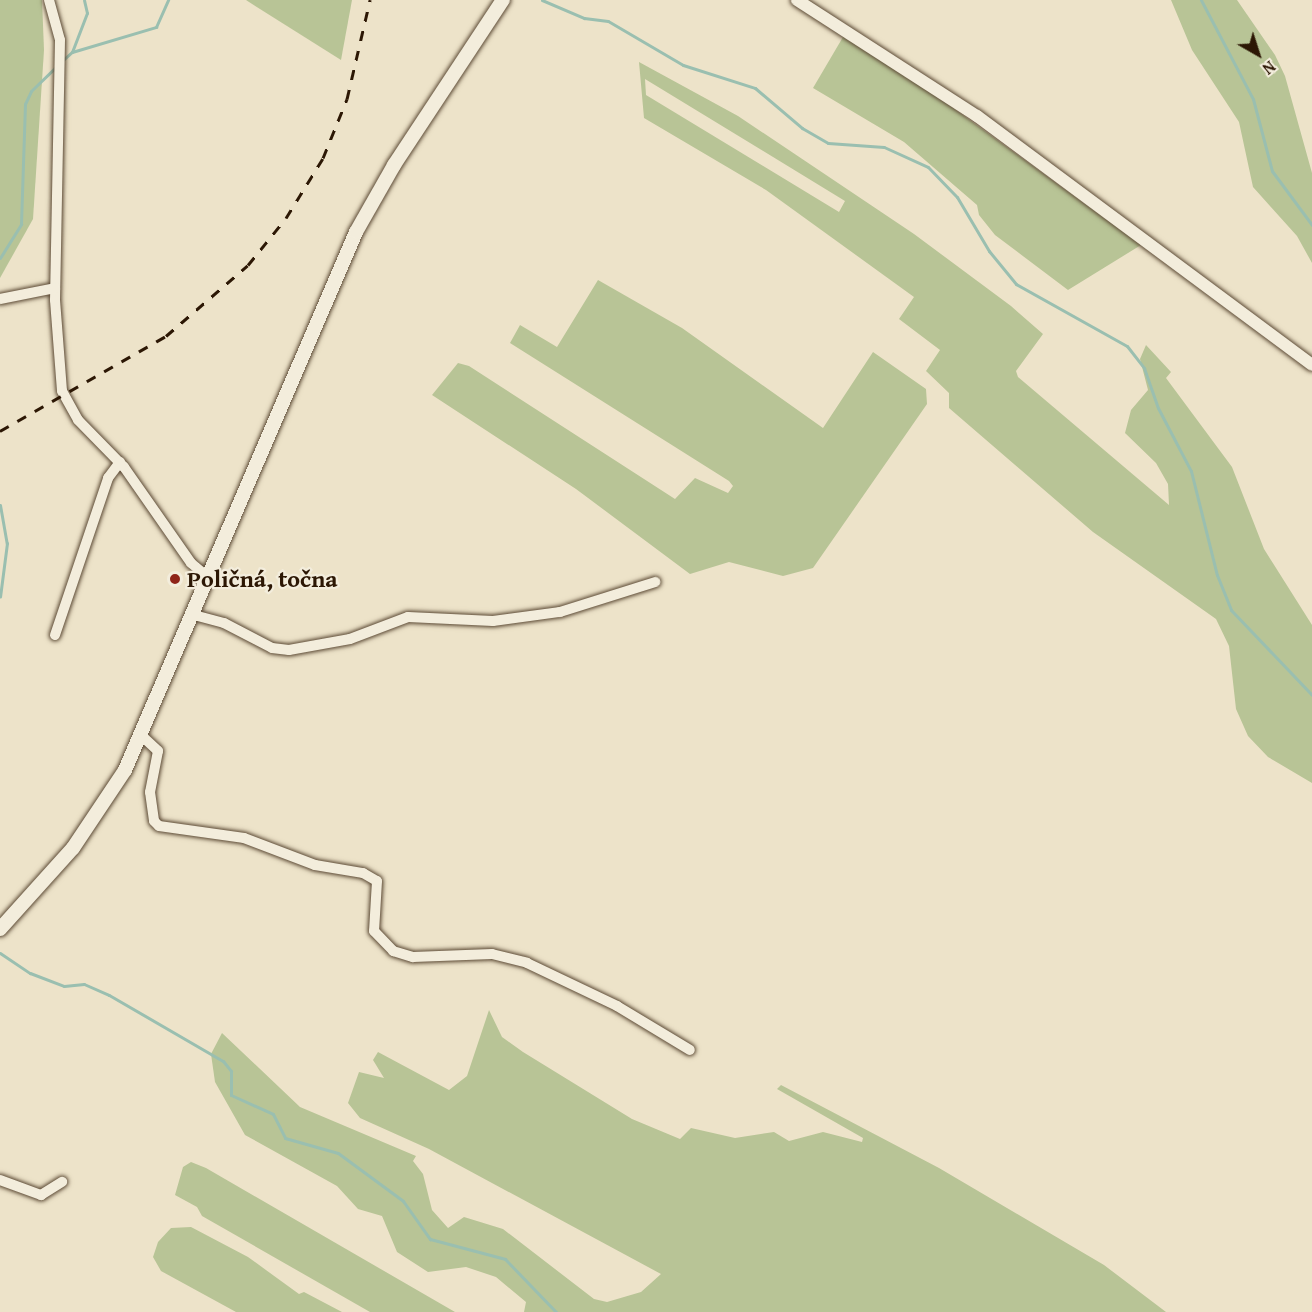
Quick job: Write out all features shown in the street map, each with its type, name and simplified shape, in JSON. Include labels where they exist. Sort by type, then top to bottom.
[{"type":"main road","points":[[0,929],[84,833],[142,736],[356,232],[394,165],[503,0]]},
{"type":"street","points":[[49,0],[60,40],[55,288],[62,391],[78,420],[120,462],[191,563],[209,578]]},
{"type":"street","points":[[797,0],[977,116],[1312,365]]},
{"type":"street","points":[[0,299],[55,288]]},
{"type":"street","points":[[56,635],[108,478],[120,462]]},
{"type":"street","points":[[194,615],[224,623],[272,648],[289,650],[350,639],[408,617],[493,621],[560,612],[655,582]]},
{"type":"street","points":[[142,736],[158,751],[150,792],[154,821],[159,826],[244,838],[315,865],[363,873],[376,881],[374,931],[393,951],[413,957],[492,954],[527,963],[617,1006],[690,1050]]},
{"type":"street","points":[[0,1180],[41,1195],[62,1182]]},
{"type":"green space","points":[[0,0],[42,0],[44,50],[33,219],[0,278]]},
{"type":"green space","points":[[246,0],[352,0],[341,60],[249,2]]},
{"type":"green space","points":[[1171,0],[1237,0],[1275,55],[1285,76],[1312,173],[1312,263],[1297,236],[1253,187],[1239,122],[1192,50]]},
{"type":"green space","points":[[843,37],[938,97],[1141,245],[1068,290],[995,235],[979,215],[977,205],[904,142],[813,88]]},
{"type":"green space","points":[[639,62],[738,116],[914,234],[1011,306],[1043,334],[1016,371],[1018,377],[1169,505],[1168,484],[1156,463],[1125,433],[1131,410],[1148,390],[1140,359],[1146,345],[1171,372],[1166,378],[1232,467],[1264,549],[1312,625],[1312,783],[1268,757],[1248,736],[1236,709],[1229,646],[1216,619],[1093,532],[949,408],[949,393],[926,371],[940,350],[899,319],[914,297],[766,190],[644,118]],"holes":[[[645,79],[845,201],[839,212],[646,95]]]},
{"type":"green space","points":[[598,280],[682,328],[823,428],[873,352],[926,389],[927,404],[813,568],[783,576],[729,562],[690,574],[576,489],[432,395],[458,363],[469,366],[675,499],[695,478],[728,493],[733,486],[729,481],[510,343],[520,325],[557,347]]},
{"type":"green space","points":[[489,1010],[502,1037],[523,1052],[632,1119],[680,1139],[691,1128],[735,1138],[774,1132],[789,1141],[823,1132],[862,1142],[863,1138],[777,1089],[781,1085],[939,1168],[1104,1265],[1166,1312],[524,1312],[526,1302],[496,1277],[466,1267],[428,1272],[397,1252],[382,1216],[358,1209],[337,1186],[245,1135],[215,1082],[211,1054],[222,1033],[300,1107],[416,1156],[413,1161],[423,1174],[432,1210],[448,1228],[464,1217],[503,1229],[594,1299],[607,1302],[641,1292],[661,1274],[429,1149],[360,1118],[348,1103],[359,1072],[384,1078],[373,1060],[378,1052],[449,1090],[467,1076]]},
{"type":"green space","points":[[191,1162],[206,1168],[455,1312],[370,1312],[202,1216],[197,1207],[175,1195],[183,1167]]},
{"type":"green space","points":[[191,1227],[248,1257],[299,1294],[304,1292],[342,1312],[236,1312],[161,1271],[153,1257],[158,1242],[171,1228]]},
{"type":"waterway","points":[[63,60],[72,52],[87,13],[84,0]]},
{"type":"waterway","points":[[72,52],[156,27],[168,0]]},
{"type":"waterway","points":[[542,0],[584,18],[608,21],[683,65],[755,88],[802,128],[828,143],[884,147],[928,167],[957,197],[989,251],[1016,284],[1127,346],[1144,368],[1158,408],[1191,471],[1217,575],[1231,610],[1312,695]]},
{"type":"waterway","points":[[1201,0],[1253,99],[1272,171],[1312,225]]},
{"type":"waterway","points":[[0,258],[21,224],[25,104],[31,91],[56,67]]},
{"type":"waterway","points":[[0,505],[7,543],[0,597]]},
{"type":"waterway","points":[[0,953],[30,973],[64,986],[84,984],[109,995],[223,1061],[231,1071],[231,1095],[273,1114],[285,1138],[338,1153],[403,1201],[430,1239],[505,1259],[556,1312]]},
{"type":"railway","points":[[0,431],[166,336],[248,265],[286,218],[323,158],[347,99],[370,0]]},
{"type":"place","name":"Poličná, točna","points":[[175,579]]}]
